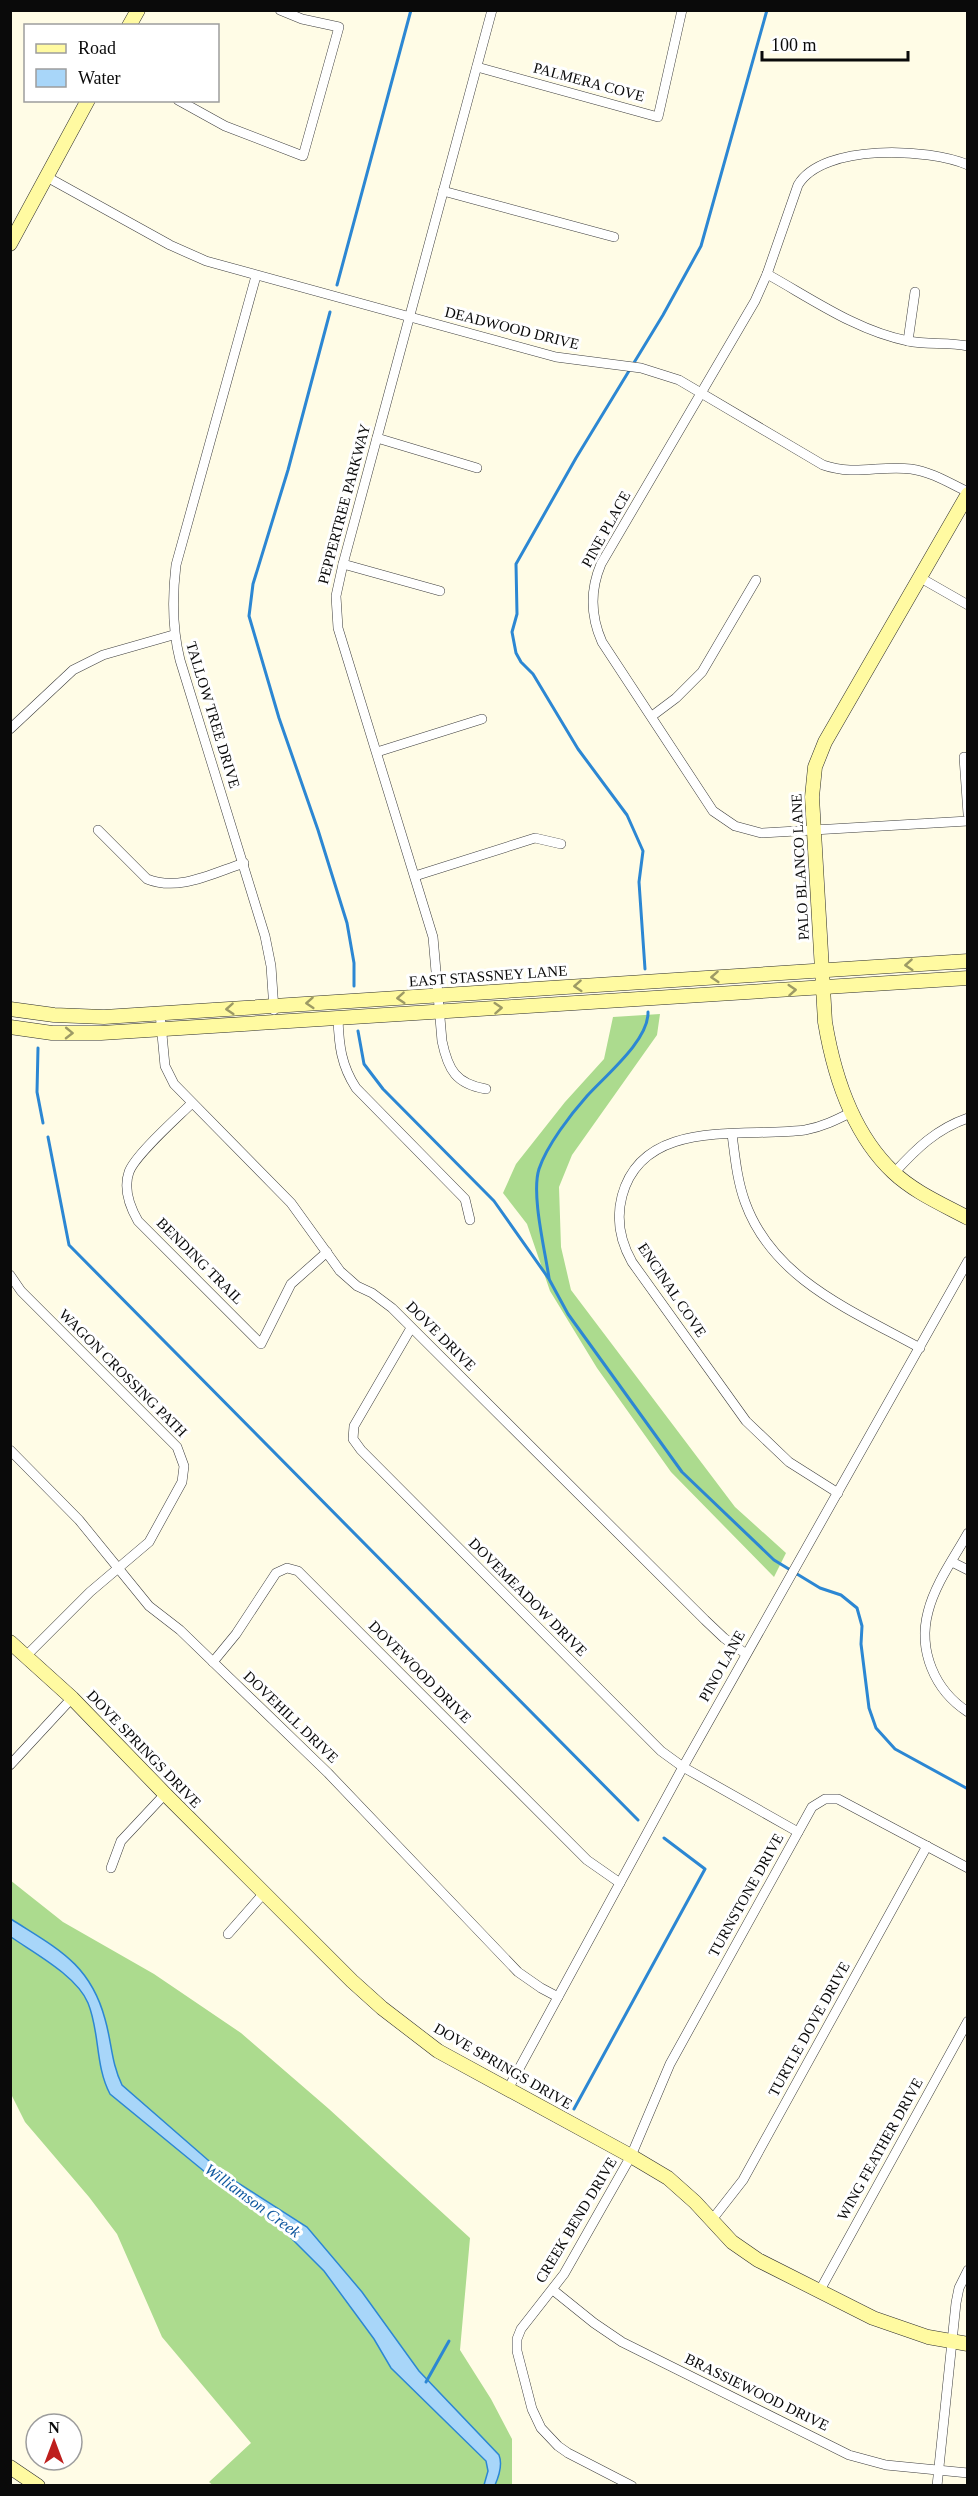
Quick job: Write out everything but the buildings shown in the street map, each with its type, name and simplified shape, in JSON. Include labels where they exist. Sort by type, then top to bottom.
[{"type":"street","points":[[130,24],[138,10]]},
{"type":"street","points":[[182,102],[225,126],[303,156],[339,27],[302,19],[280,10]]},
{"type":"street","name":"PEPPERTREE PARKWAY","points":[[486,1089],[472,1087],[462,1081],[453,1072],[443,1048],[433,937],[338,628],[336,596],[492,10]]},
{"type":"street","name":"PALMERA COVE","points":[[477,67],[658,117],[682,10]]},
{"type":"street","points":[[10,244],[87,102]]},
{"type":"street","name":"PINE PLACE","points":[[968,165],[935,155],[905,153],[848,157],[815,167],[798,185],[767,274],[755,301],[601,564],[592,592],[593,613],[602,642],[713,811],[724,820],[741,829],[761,833],[968,820]]},
{"type":"street","name":"DEADWOOD DRIVE","points":[[47,177],[170,245],[206,261],[556,357],[636,368],[666,375],[823,465],[845,471],[910,469],[940,478],[968,493]]},
{"type":"street","points":[[443,191],[615,237]]},
{"type":"street","points":[[767,274],[858,325],[908,341],[968,346]]},
{"type":"street","name":"TALLOW TREE DRIVE","points":[[256,276],[176,565],[173,635],[244,863],[268,951],[275,1022]]},
{"type":"street","points":[[908,341],[915,292]]},
{"type":"street","points":[[377,438],[477,468]]},
{"type":"street","name":"PALO BLANCO LANE","points":[[968,493],[819,755],[813,780],[813,830],[823,988],[830,1050],[852,1112],[869,1145],[894,1173],[926,1195],[968,1218]]},
{"type":"street","points":[[343,564],[441,591]]},
{"type":"street","points":[[920,577],[968,605]]},
{"type":"street","points":[[652,716],[676,698],[702,672],[756,580]]},
{"type":"street","points":[[10,729],[73,670],[103,655],[173,635]]},
{"type":"street","points":[[377,752],[482,719]]},
{"type":"street","points":[[964,757],[968,814]]},
{"type":"street","points":[[98,830],[147,879],[157,883],[177,884],[244,863]]},
{"type":"street","points":[[415,876],[535,838],[561,844]]},
{"type":"street","name":"EAST STASSNEY LANE","points":[[10,1009],[70,1017],[160,1013],[968,961]]},
{"type":"street","points":[[10,1027],[67,1033],[160,1030],[968,978]]},
{"type":"street","name":"DOVE DRIVE","points":[[160,1013],[165,1066],[174,1084],[291,1203],[340,1270],[357,1286],[372,1293],[392,1308],[705,1620],[746,1654]]},
{"type":"street","points":[[343,1018],[340,1054],[349,1077],[356,1088],[465,1199],[470,1220]]},
{"type":"street","name":"BENDING TRAIL","points":[[192,1103],[139,1158],[129,1172],[127,1190],[130,1208],[138,1221],[261,1344],[291,1284],[327,1252]]},
{"type":"street","name":"ENCINAL COVE","points":[[838,1493],[789,1462],[746,1421],[632,1262],[622,1242],[619,1222],[621,1197],[633,1172],[646,1157],[663,1145],[685,1138],[814,1128],[852,1112]]},
{"type":"street","points":[[894,1173],[919,1145],[938,1132],[968,1118]]},
{"type":"street","points":[[732,1134],[736,1170],[745,1202],[759,1232],[785,1265],[823,1294],[920,1348]]},
{"type":"street","name":"PINO LANE","points":[[508,2088],[683,1767],[968,1262]]},
{"type":"street","name":"WAGON CROSSING PATH","points":[[10,1275],[21,1291],[177,1447],[184,1466],[182,1482],[149,1542],[90,1592],[25,1657]]},
{"type":"street","name":"DOVEMEADOW DRIVE","points":[[411,1328],[354,1426],[353,1439],[361,1450],[661,1751],[683,1767],[798,1832]]},
{"type":"street","name":"DOVEHILL DRIVE","points":[[10,1450],[79,1520],[149,1606],[180,1630],[328,1773],[518,1972],[558,1997]]},
{"type":"street","points":[[968,1533],[928,1612],[925,1625],[926,1649],[932,1671],[943,1690],[968,1712]]},
{"type":"street","points":[[952,1562],[968,1570]]},
{"type":"street","name":"DOVEWOOD DRIVE","points":[[213,1662],[236,1634],[276,1573],[287,1568],[298,1571],[581,1854],[598,1869],[620,1883]]},
{"type":"street","name":"DOVE SPRINGS DRIVE","points":[[10,1642],[72,1698],[165,1794],[381,2008],[438,2051],[631,2156],[682,2190],[745,2252],[819,2292],[891,2325],[928,2337],[968,2344]]},
{"type":"street","points":[[10,1765],[72,1698]]},
{"type":"street","points":[[111,1868],[122,1842],[165,1794]]},
{"type":"street","name":"TURNSTONE DRIVE","points":[[631,2156],[670,2064],[812,1807],[825,1799],[838,1799],[968,1868]]},
{"type":"street","name":"TURTLE DOVE DRIVE","points":[[711,2221],[743,2180],[927,1846]]},
{"type":"street","points":[[228,1934],[264,1893]]},
{"type":"street","name":"WING FEATHER DRIVE","points":[[819,2292],[968,2021]]},
{"type":"street","name":"CREEK BEND DRIVE","points":[[631,2156],[573,2260],[553,2290],[521,2329],[517,2339],[517,2351],[532,2409],[541,2428],[558,2446],[613,2481],[632,2486]]},
{"type":"street","points":[[937,2486],[951,2341],[958,2296],[968,2270]]},
{"type":"street","name":"BRASSIEWOOD DRIVE","points":[[553,2290],[622,2342],[849,2455],[886,2465],[968,2473]]},
{"type":"street","points":[[10,2467],[38,2486]]},
{"type":"green space","points":[[660,1014],[657,1035],[572,1155],[559,1187],[561,1247],[571,1290],[735,1507],[786,1553],[774,1577],[671,1472],[597,1368],[550,1291],[527,1224],[503,1193],[516,1164],[565,1102],[604,1059],[613,1017]]},
{"type":"green space","points":[[10,1880],[63,1922],[154,1974],[241,2033],[329,2109],[470,2238],[460,2350],[491,2399],[512,2439],[512,2485],[214,2486],[209,2482],[251,2443],[162,2337],[117,2234],[89,2197],[25,2122],[11,2094]]},
{"type":"water","name":"Williamson Creek","points":[[11,1919],[57,1949],[81,1970],[98,2000],[105,2019],[122,2085],[224,2174],[307,2227],[362,2292],[419,2371],[499,2455],[501,2467],[495,2485],[484,2485],[488,2471],[486,2461],[391,2368],[374,2339],[324,2271],[276,2223],[205,2172],[110,2094],[102,2072],[88,2003],[65,1974],[11,1937]]},
{"type":"waterway","points":[[337,285],[411,10]]},
{"type":"waterway","points":[[645,969],[639,882],[643,851],[627,815],[578,749],[533,674],[516,653],[512,632],[517,614],[516,564],[576,458],[663,315],[701,246],[767,10]]},
{"type":"waterway","points":[[330,312],[288,470],[253,584],[249,616],[279,718],[347,923],[354,963],[354,986]]},
{"type":"waterway","points":[[549,1278],[538,1207],[539,1169],[553,1140],[567,1121],[587,1096],[625,1057],[642,1034],[648,1012]]},
{"type":"waterway","points":[[358,1031],[364,1064],[383,1089],[494,1201],[549,1279],[568,1314],[682,1472],[774,1560],[820,1588],[841,1595],[857,1608],[862,1626],[861,1644],[869,1708],[876,1728],[895,1749],[968,1789]]},
{"type":"waterway","points":[[38,1048],[37,1092],[43,1123]]},
{"type":"waterway","points":[[48,1137],[69,1245],[638,1820]]},
{"type":"waterway","points":[[574,2109],[705,1869],[664,1838]]},
{"type":"waterway","points":[[426,2382],[449,2341]]}]
